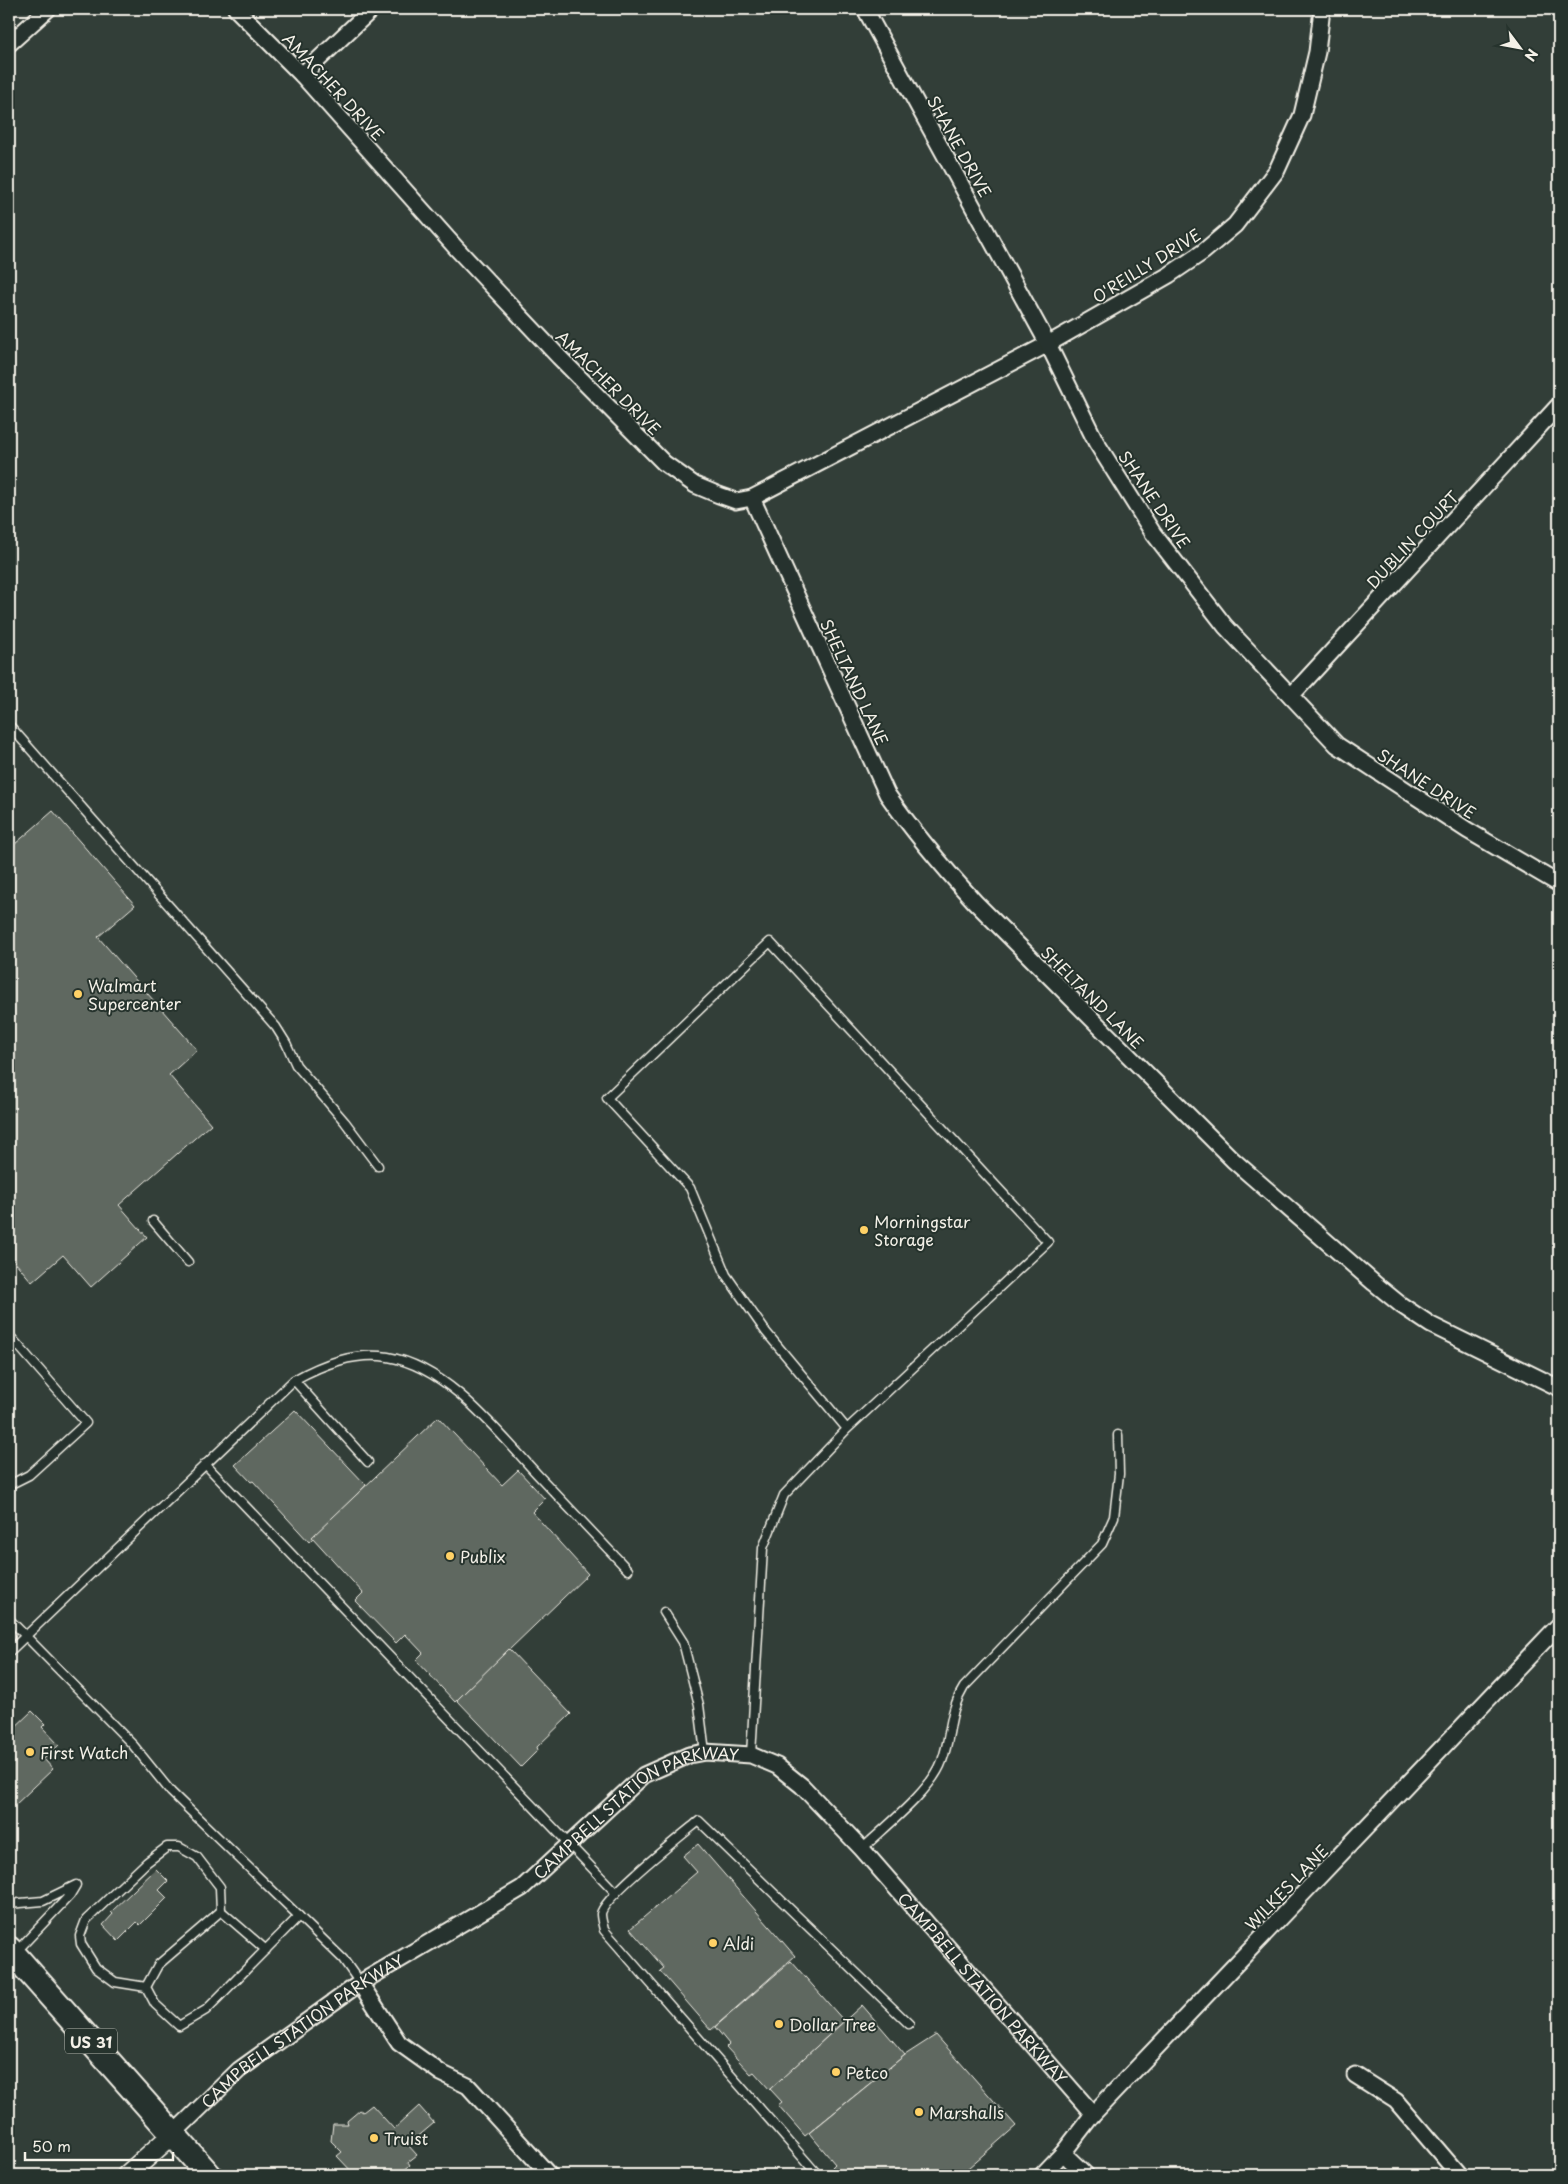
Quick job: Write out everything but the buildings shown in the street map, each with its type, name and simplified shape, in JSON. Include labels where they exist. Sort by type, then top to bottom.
[{"type":"main road","name":"US 31","points":[[11,1952],[209,2175]]},
{"type":"street","points":[[9,44],[48,9]]},
{"type":"street","name":"AMACHER DRIVE","points":[[236,9],[302,75],[484,278],[664,463],[694,485],[718,495],[736,501],[752,498],[1048,344]]},
{"type":"street","points":[[302,75],[372,9]]},
{"type":"street","name":"SHANE DRIVE","points":[[865,9],[1048,344],[1096,442],[1154,533],[1225,626],[1337,745],[1467,830],[1559,884]]},
{"type":"street","name":"O'REILLY DRIVE","points":[[1048,344],[1169,275],[1203,252],[1235,225],[1276,170],[1302,116],[1317,52],[1322,9]]},
{"type":"street","name":"DUBLIN COURT","points":[[1291,696],[1559,405]]},
{"type":"street","name":"SHELTAND LANE","points":[[752,498],[887,794],[911,828],[955,880],[1226,1153],[1401,1305],[1431,1325],[1559,1388]]},
{"type":"street","name":"WILKES LANE","points":[[1042,2175],[1063,2153],[1093,2114],[1559,1625]]},
{"type":"street","name":"CAMPBELL STATION PARKWAY","points":[[127,2175],[173,2134],[239,2070],[360,1983],[522,1888],[644,1775],[689,1755],[705,1752],[751,1755],[777,1766],[802,1786],[862,1849],[1093,2114]]},
{"type":"street","points":[[360,1983],[399,2043],[440,2073],[468,2086],[549,2175]]},
{"type":"street","points":[[1355,2076],[1396,2101],[1459,2175]]},
{"type":"street","points":[[1063,2153],[1086,2175]]},
{"type":"lane","points":[[9,725],[276,1027],[296,1064],[345,1122],[378,1166]]},
{"type":"lane","points":[[751,1755],[763,1548],[784,1495],[847,1429],[1048,1242],[770,942],[607,1098],[690,1188],[726,1274],[766,1332],[847,1429]]},
{"type":"lane","points":[[153,1221],[188,1262]]},
{"type":"lane","points":[[9,1335],[86,1423],[29,1475],[9,1485]]},
{"type":"lane","points":[[9,1652],[294,1380],[316,1368],[342,1359],[366,1356],[388,1357],[411,1364],[430,1373],[472,1404],[628,1570]]},
{"type":"lane","points":[[294,1380],[368,1462]]},
{"type":"lane","points":[[862,1849],[908,1805],[935,1775],[942,1761],[955,1701],[964,1687],[1102,1544],[1114,1517],[1119,1474],[1118,1435]]},
{"type":"lane","points":[[206,1464],[616,1893]]},
{"type":"lane","points":[[664,1612],[683,1642],[699,1705],[705,1752]]},
{"type":"lane","points":[[9,1619],[133,1745],[172,1792],[344,1959],[360,1983]]},
{"type":"lane","points":[[818,2175],[604,1930],[601,1914],[616,1893],[699,1821],[909,2024]]},
{"type":"lane","points":[[146,1987],[115,1982],[96,1968],[81,1944],[80,1936],[86,1920],[147,1862],[167,1847],[179,1848],[197,1857],[220,1887],[221,1912],[266,1950]]},
{"type":"lane","points":[[9,1904],[44,1901],[76,1885],[70,1896],[11,1952]]},
{"type":"lane","points":[[146,1987],[158,1965],[221,1912]]},
{"type":"lane","points":[[146,1987],[155,2004],[179,2026],[206,2010],[299,1916]]},
{"type":"place","name":"Walmart Supercenter","points":[[78,994]]},
{"type":"place","name":"Morningstar Storage","points":[[864,1230]]},
{"type":"place","name":"Publix","points":[[450,1556]]},
{"type":"place","name":"First Watch","points":[[30,1752]]},
{"type":"place","name":"Aldi","points":[[713,1943]]},
{"type":"place","name":"Dollar Tree","points":[[779,2024]]},
{"type":"place","name":"Petco","points":[[836,2072]]},
{"type":"place","name":"Marshalls","points":[[919,2112]]},
{"type":"place","name":"Truist","points":[[374,2138]]}]
